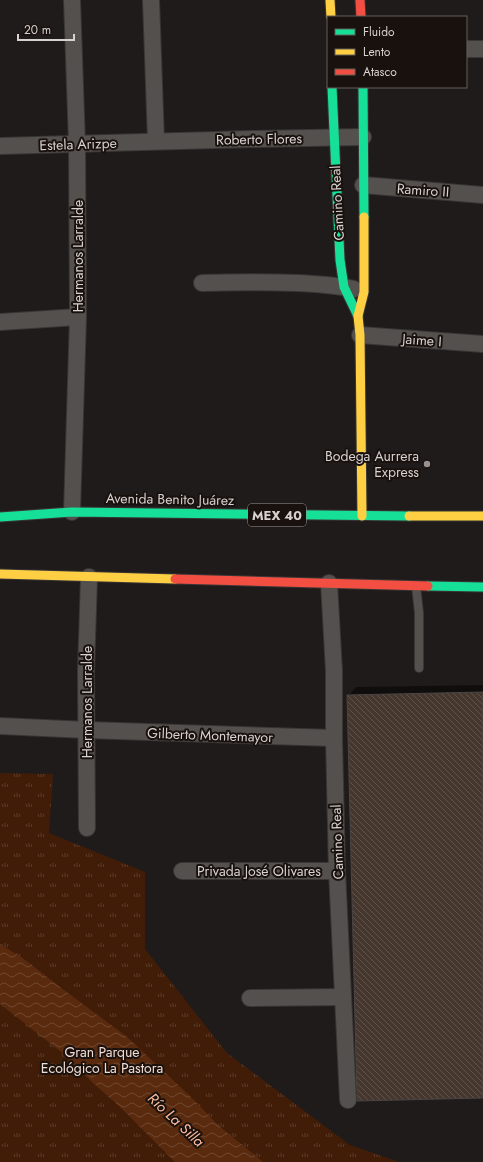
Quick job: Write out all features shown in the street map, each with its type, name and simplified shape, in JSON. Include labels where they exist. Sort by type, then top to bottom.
[{"type":"main road","points":[[330,0],[331,16]]},
{"type":"main road","points":[[360,0],[361,16]]},
{"type":"main road","name":"Camino Real","points":[[332,88],[340,260],[344,287],[358,316],[360,335],[362,516]]},
{"type":"main road","name":"Camino Real","points":[[358,316],[364,292],[362,88]]},
{"type":"main road","name":"Avenida Benito Juárez","points":[[0,517],[72,512],[483,516]]},
{"type":"main road","points":[[0,574],[483,587]]},
{"type":"street","name":"Hermanos Larralde","points":[[72,0],[77,144],[78,317],[72,512]]},
{"type":"street","points":[[151,0],[156,141]]},
{"type":"street","points":[[467,49],[483,49]]},
{"type":"street","name":"Roberto Flores","points":[[156,141],[363,137]]},
{"type":"street","name":"Estela Arizpe","points":[[0,146],[156,141]]},
{"type":"street","name":"Ramiro II","points":[[363,185],[483,195]]},
{"type":"street","points":[[202,283],[260,282],[344,287],[364,292]]},
{"type":"street","points":[[0,322],[78,317]]},
{"type":"street","name":"Jaime I","points":[[360,335],[483,344]]},
{"type":"street","name":"Hermanos Larralde","points":[[87,828],[86,671],[89,577]]},
{"type":"street","name":"Camino Real","points":[[329,584],[334,671],[337,872],[348,1100]]},
{"type":"street","name":"Gilberto Montemayor","points":[[0,726],[334,738]]},
{"type":"street","name":"Privada José Olivares","points":[[182,871],[337,872]]},
{"type":"street","points":[[250,998],[343,997]]},
{"type":"lane","points":[[416,585],[419,613],[419,668]]},
{"type":"green space","name":"Gran Parque Ecológico La Pastora","points":[[0,773],[53,774],[49,833],[145,872],[145,949],[227,1053],[350,1145],[399,1162],[0,1162]]},
{"type":"water","name":"Río La Silla","points":[[0,944],[24,959],[126,1036],[189,1095],[219,1126],[263,1162],[175,1162],[120,1107],[60,1051],[0,1004]]},
{"type":"building","points":[[483,692],[483,1098],[357,1101],[347,695]]},
{"type":"traffic: fast","points":[[332,88],[340,260],[344,287],[358,316]]},
{"type":"traffic: fast","points":[[363,88],[364,217]]},
{"type":"traffic: fast","points":[[0,517],[72,512],[409,516]]},
{"type":"traffic: fast","points":[[428,586],[483,587]]},
{"type":"traffic: slow","points":[[330,0],[331,16]]},
{"type":"traffic: slow","points":[[362,516],[360,335],[358,316],[364,292],[364,217]]},
{"type":"traffic: slow","points":[[409,516],[483,516]]},
{"type":"traffic: slow","points":[[0,574],[175,579]]},
{"type":"traffic: jam","points":[[360,0],[361,16]]},
{"type":"traffic: jam","points":[[175,579],[428,586]]},
{"type":"place","name":"Bodega Aurrera Express","points":[[427,464]]}]
